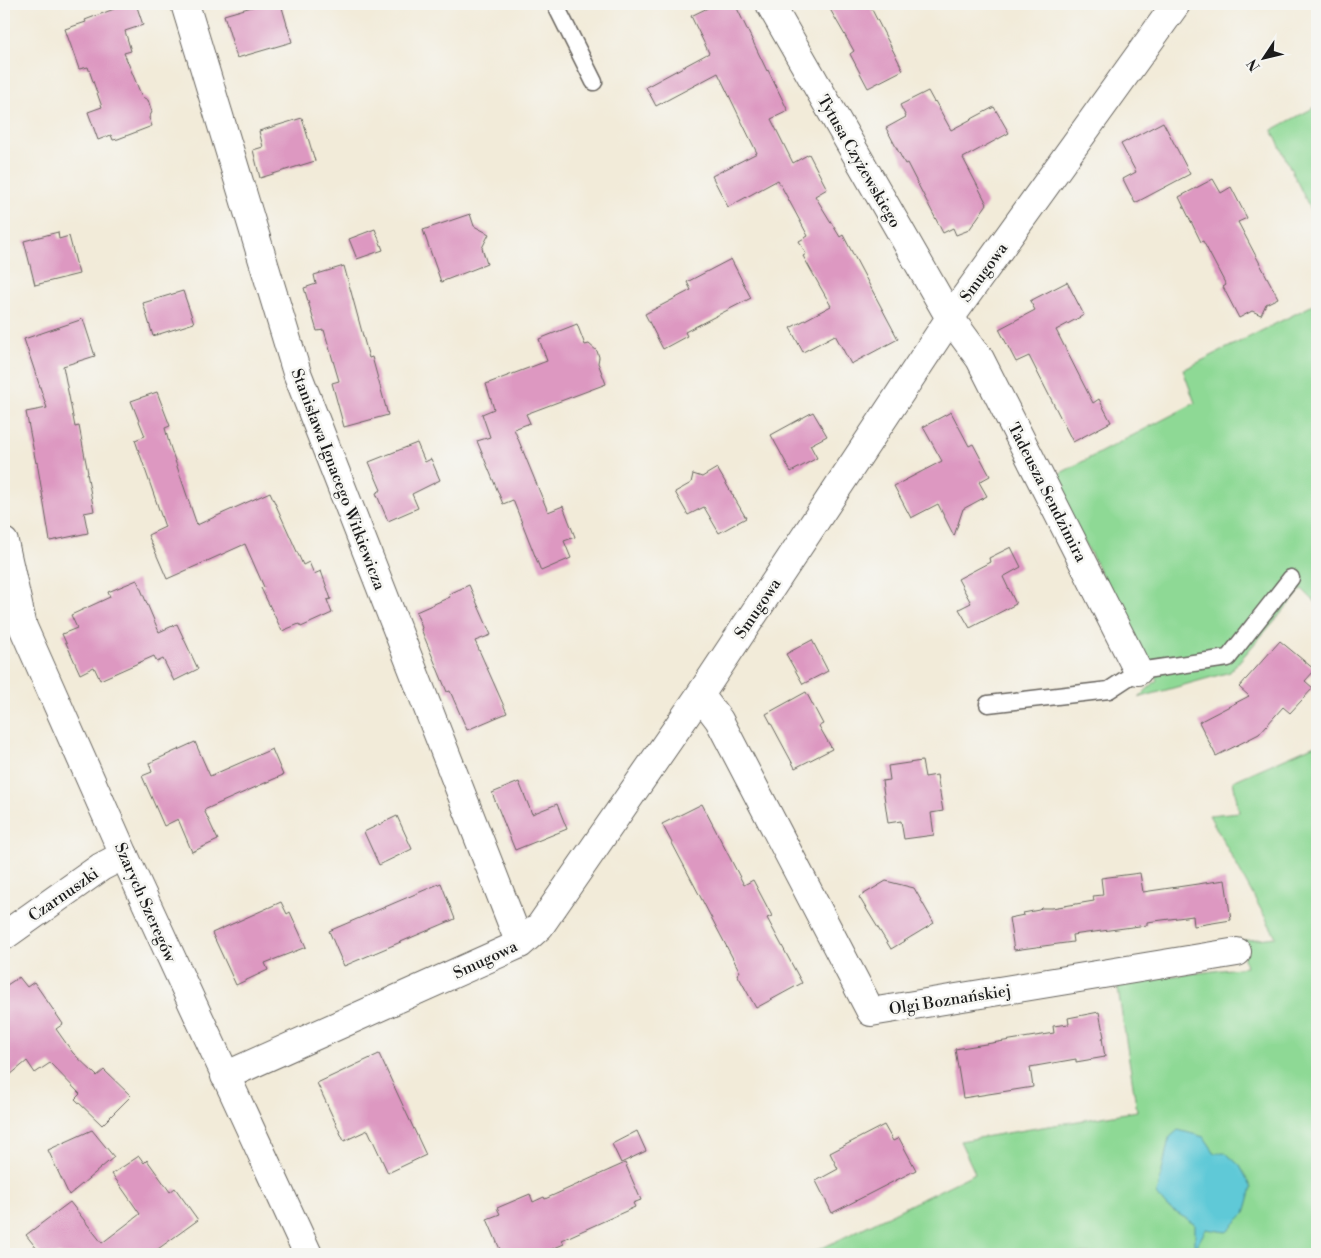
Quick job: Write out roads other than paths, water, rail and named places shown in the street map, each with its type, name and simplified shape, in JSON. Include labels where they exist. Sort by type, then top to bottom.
[{"type":"street","name":"Stanisława Ignacego Witkiewicza","points":[[185,4],[297,373],[520,944]]},
{"type":"street","name":"Tytusa Czyżewskiego","points":[[770,4],[950,318]]},
{"type":"street","name":"Smugowa","points":[[225,1076],[520,944],[540,926],[700,695],[950,318],[1176,4]]},
{"type":"street","name":"Tadeusza Sendzimira","points":[[950,318],[980,358],[1138,671]]},
{"type":"street","name":"Szarych Szeregów","points":[[4,542],[24,627],[124,855],[308,1254]]},
{"type":"street","name":"Olgi Boznańskiej","points":[[700,695],[719,720],[871,1012],[1237,952]]},
{"type":"street","name":"Czarnuszki","points":[[4,936],[101,867],[124,855]]},
{"type":"lane","points":[[556,4],[594,82]]},
{"type":"lane","points":[[988,704],[1109,690],[1138,671],[1228,658],[1291,578]]},
{"type":"water","points":[[1178,1130],[1204,1137],[1215,1153],[1226,1153],[1240,1166],[1252,1188],[1245,1213],[1226,1232],[1206,1229],[1195,1249],[1195,1224],[1167,1207],[1157,1195],[1169,1138]]}]
